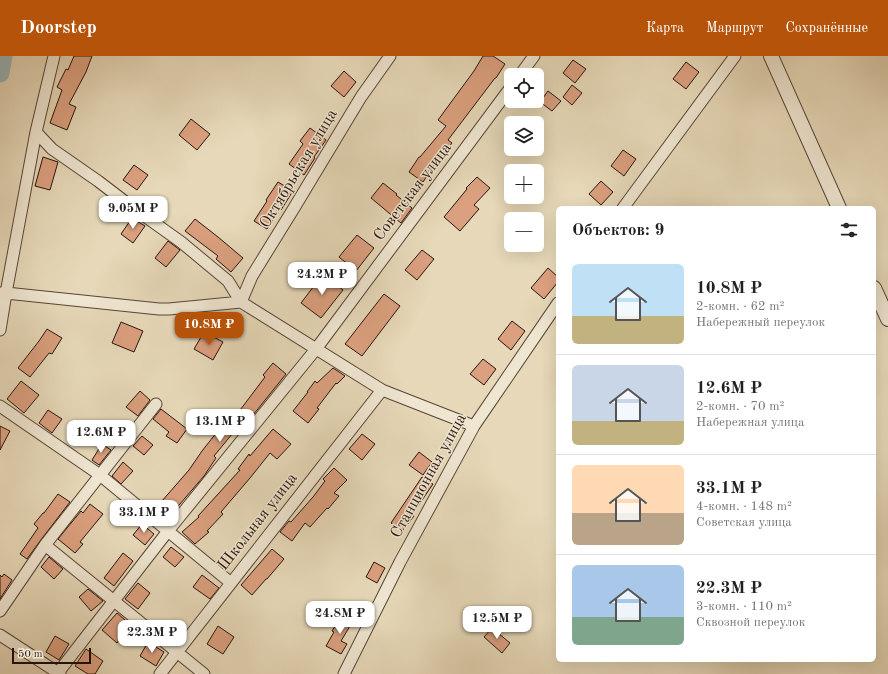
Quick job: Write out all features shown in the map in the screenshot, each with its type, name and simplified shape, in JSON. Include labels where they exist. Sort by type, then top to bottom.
[{"type":"street","points":[[0,330],[3,293],[36,132],[54,56]]},
{"type":"street","name":"Октябрьская улица","points":[[241,302],[252,276],[361,97],[390,56]]},
{"type":"street","points":[[525,68],[534,56]]},
{"type":"street","points":[[624,206],[735,56]]},
{"type":"street","points":[[771,56],[838,206]]},
{"type":"street","name":"Советская улица","points":[[59,673],[168,531],[316,349],[504,96]]},
{"type":"street","points":[[36,132],[52,149],[181,242],[228,281],[241,302],[382,390],[474,426]]},
{"type":"street","points":[[876,292],[888,319]]},
{"type":"street","points":[[3,293],[159,309],[241,302]]},
{"type":"street","name":"Станционная улица","points":[[344,674],[400,562],[474,426],[556,306]]},
{"type":"street","name":"Школьная улица","points":[[160,674],[382,390]]},
{"type":"street","points":[[0,611],[45,545],[156,404]]},
{"type":"street","points":[[0,406],[100,475],[231,583]]},
{"type":"street","points":[[45,545],[204,674]]},
{"type":"street","points":[[0,635],[59,673]]},
{"type":"building","points":[[74,56],[92,56],[86,72],[69,104],[76,107],[67,130],[50,123],[62,90],[57,87],[66,69],[68,70]]},
{"type":"building","points":[[483,56],[493,56],[505,64],[448,140],[452,143],[423,182],[409,172],[419,157],[446,126],[438,120],[474,71]]},
{"type":"building","points":[[573,60],[586,69],[575,83],[563,73]]},
{"type":"building","points":[[686,62],[699,72],[686,89],[673,79]]},
{"type":"building","points":[[344,71],[356,82],[344,97],[331,86]]},
{"type":"building","points":[[572,85],[582,93],[572,105],[563,97]]},
{"type":"building","points":[[548,91],[561,101],[552,111],[544,105],[544,96]]},
{"type":"building","points":[[191,119],[210,134],[197,150],[179,135]]},
{"type":"building","points":[[310,128],[326,140],[304,175],[289,164],[303,144],[300,141]]},
{"type":"building","points":[[623,150],[636,159],[624,176],[611,166]]},
{"type":"building","points":[[43,157],[58,162],[50,190],[35,186]]},
{"type":"building","points":[[134,165],[148,175],[137,190],[123,180]]},
{"type":"building","points":[[477,177],[490,188],[474,205],[479,209],[460,231],[444,217],[467,189],[466,188]]},
{"type":"building","points":[[601,181],[613,192],[601,205],[589,194]]},
{"type":"building","points":[[278,182],[293,191],[267,229],[254,221]]},
{"type":"building","points":[[383,183],[412,208],[401,223],[371,198]]},
{"type":"building","points":[[132,218],[145,226],[133,243],[121,234]]},
{"type":"building","points":[[195,219],[243,258],[231,272],[216,259],[218,256],[185,231]]},
{"type":"building","points":[[357,235],[374,248],[356,271],[339,257]]},
{"type":"building","points":[[168,241],[180,250],[166,267],[155,258]]},
{"type":"building","points":[[422,250],[434,259],[417,280],[405,270]]},
{"type":"building","points":[[548,268],[556,275],[556,284],[544,299],[531,288]]},
{"type":"building","points":[[323,274],[343,290],[321,318],[301,303]]},
{"type":"building","points":[[384,294],[400,306],[362,356],[345,344]]},
{"type":"building","points":[[512,321],[525,331],[511,350],[498,339]]},
{"type":"building","points":[[121,322],[143,331],[134,352],[112,343]]},
{"type":"building","points":[[47,329],[62,338],[52,354],[49,353],[30,377],[18,368]]},
{"type":"building","points":[[204,332],[223,342],[213,360],[194,349]]},
{"type":"building","points":[[483,359],[496,369],[484,385],[470,374]]},
{"type":"building","points":[[273,363],[286,374],[241,430],[237,428],[214,456],[216,458],[204,476],[167,519],[155,509],[189,470],[221,427],[225,430],[265,377],[263,375]]},
{"type":"building","points":[[333,368],[345,376],[337,384],[336,383],[317,408],[319,409],[308,423],[293,411],[315,381],[317,383]]},
{"type":"building","points":[[21,381],[39,395],[24,413],[7,399]]},
{"type":"building","points":[[140,391],[150,400],[138,416],[126,407]]},
{"type":"building","points":[[161,409],[187,429],[177,443],[166,436],[169,432],[153,419]]},
{"type":"building","points":[[48,410],[62,419],[52,433],[39,423]]},
{"type":"building","points":[[0,426],[10,431],[0,450]]},
{"type":"building","points":[[273,429],[291,444],[277,459],[270,453],[221,512],[223,514],[207,531],[209,532],[195,544],[182,532],[199,517],[198,516],[240,470],[238,469],[249,454],[250,456]]},
{"type":"building","points":[[362,434],[375,444],[362,460],[349,449]]},
{"type":"building","points":[[142,436],[153,445],[144,455],[133,446]]},
{"type":"building","points":[[102,444],[111,450],[99,465],[92,460]]},
{"type":"building","points":[[419,452],[432,462],[423,475],[409,465]]},
{"type":"building","points":[[123,462],[133,471],[121,484],[112,476]]},
{"type":"building","points":[[334,468],[347,480],[334,493],[339,496],[310,527],[305,523],[292,541],[280,532],[313,497],[325,481],[323,479]]},
{"type":"building","points":[[422,477],[433,484],[412,515],[414,516],[402,531],[391,523]]},
{"type":"building","points":[[58,494],[70,502],[27,559],[20,554],[38,528],[34,524]]},
{"type":"building","points":[[90,504],[103,514],[80,542],[83,544],[75,553],[58,539],[81,511],[83,513]]},
{"type":"building","points":[[142,524],[154,534],[145,545],[133,535]]},
{"type":"building","points":[[171,547],[184,557],[175,567],[163,557]]},
{"type":"building","points":[[272,549],[284,559],[252,595],[241,585]]},
{"type":"building","points":[[123,553],[133,561],[114,586],[104,578]]},
{"type":"building","points":[[49,557],[63,569],[54,579],[41,567]]},
{"type":"building","points":[[374,562],[385,568],[377,583],[366,577]]},
{"type":"building","points":[[4,574],[12,580],[0,599],[0,575],[2,577]]},
{"type":"building","points":[[202,575],[219,588],[210,599],[193,587]]},
{"type":"building","points":[[138,583],[150,593],[138,609],[125,599]]},
{"type":"building","points":[[88,589],[103,601],[91,611],[79,597]]},
{"type":"building","points":[[117,613],[132,626],[117,643],[102,630]]},
{"type":"building","points":[[342,615],[353,621],[341,641],[347,644],[341,654],[326,646],[334,632],[332,631]]},
{"type":"building","points":[[218,626],[234,637],[223,654],[207,644]]},
{"type":"building","points":[[492,628],[510,643],[502,653],[484,637]]},
{"type":"building","points":[[55,636],[69,644],[59,660],[46,652]]},
{"type":"building","points":[[148,642],[164,652],[156,666],[140,656]]},
{"type":"building","points":[[86,649],[103,661],[95,674],[88,674],[75,666]]},
{"type":"waterway","points":[[0,73],[3,56]]}]
